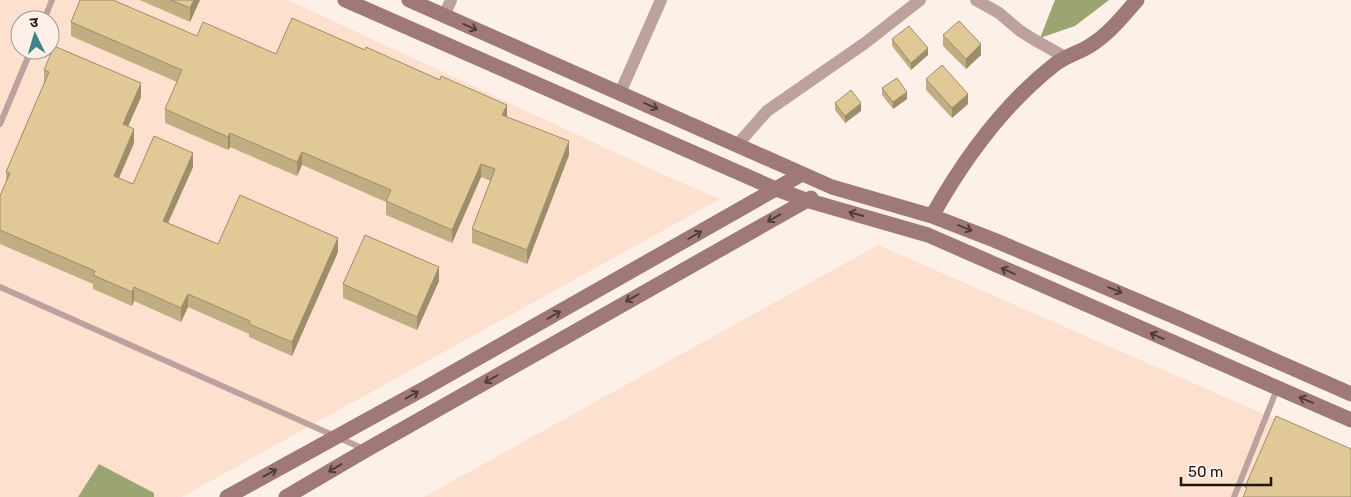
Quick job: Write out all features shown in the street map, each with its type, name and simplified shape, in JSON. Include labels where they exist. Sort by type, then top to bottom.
[{"type":"street","points":[[345,0],[776,189],[806,200],[928,235],[1351,420]]},
{"type":"street","points":[[409,0],[832,187],[932,216],[1050,262],[1351,394]]},
{"type":"street","points":[[444,16],[450,0]]},
{"type":"street","points":[[620,93],[661,0]]},
{"type":"street","points":[[737,145],[767,111],[865,43],[920,0]]},
{"type":"street","points":[[976,0],[999,13],[1033,39],[1065,57]]},
{"type":"street","points":[[932,216],[946,192],[990,129],[1032,84],[1065,57],[1096,42],[1118,22],[1137,0]]},
{"type":"street","points":[[227,497],[427,387],[802,174]]},
{"type":"street","points":[[286,497],[806,200],[832,187]]},
{"type":"lane","points":[[0,124],[27,60]]},
{"type":"lane","points":[[0,287],[366,450]]},
{"type":"lane","points":[[1234,497],[1277,388]]},
{"type":"shaded area","points":[[0,0],[288,0],[666,176],[720,199],[182,497],[0,497]]},
{"type":"shaded area","points":[[1055,0],[1109,0],[1075,26],[1040,38]]},
{"type":"shaded area","points":[[878,245],[1351,452],[1351,497],[424,497]]},
{"type":"shaded area","points":[[99,464],[154,493],[154,497],[78,497]]},
{"type":"building","points":[[80,0],[113,0],[197,36],[203,22],[276,54],[292,18],[365,50],[366,47],[440,80],[441,76],[507,105],[502,115],[569,141],[527,250],[472,229],[495,169],[481,164],[452,230],[386,201],[391,190],[302,152],[297,162],[230,133],[228,137],[165,109],[182,70],[71,22]]},
{"type":"building","points":[[171,0],[194,0],[190,8]]},
{"type":"building","points":[[959,21],[981,44],[966,59],[943,35]]},
{"type":"building","points":[[909,26],[928,48],[911,63],[892,39]]},
{"type":"building","points":[[60,49],[141,83],[123,124],[134,129],[114,176],[133,184],[154,136],[193,153],[163,221],[218,244],[240,195],[338,238],[292,342],[249,324],[250,321],[188,294],[181,308],[134,287],[132,292],[93,275],[95,271],[0,230],[0,196],[10,173],[6,172],[49,72],[44,70],[48,60],[60,60]]},
{"type":"building","points":[[942,65],[968,94],[952,108],[926,79]]},
{"type":"building","points":[[897,78],[907,92],[893,102],[882,88]]},
{"type":"building","points":[[851,90],[861,103],[845,116],[835,103]]},
{"type":"building","points":[[365,235],[439,267],[417,317],[343,284]]},
{"type":"building","points":[[1276,416],[1351,449],[1351,497],[1243,497],[1247,488],[1245,487]]}]
